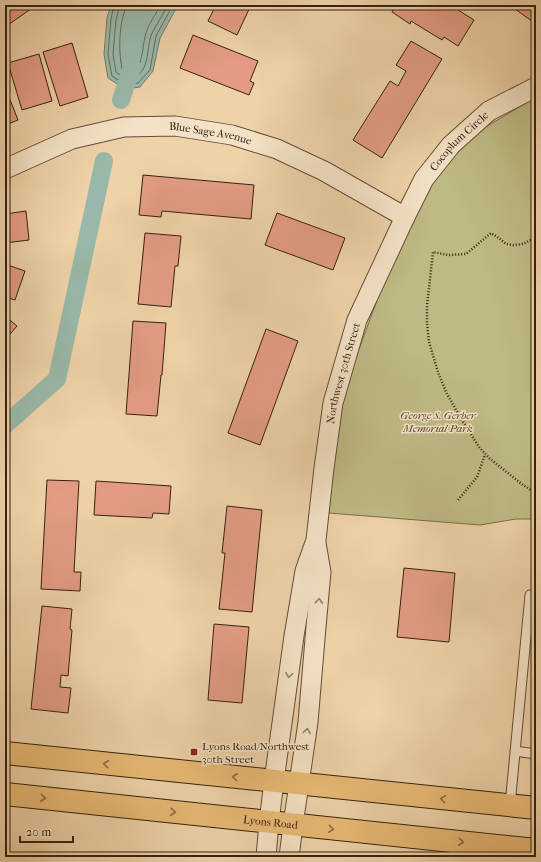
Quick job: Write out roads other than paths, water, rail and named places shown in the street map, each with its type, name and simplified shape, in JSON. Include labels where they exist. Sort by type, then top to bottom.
[{"type":"main road","points":[[5,753],[536,808]]},
{"type":"main road","name":"Lyons Road","points":[[5,794],[536,850]]},
{"type":"street","name":"Cocoplum Circle","points":[[405,217],[424,179],[451,145],[489,111],[536,87]]},
{"type":"street","name":"Blue Sage Avenue","points":[[5,169],[72,139],[124,127],[175,126],[232,135],[277,148],[324,171],[405,217]]},
{"type":"street","name":"Northwest 30th Street","points":[[266,857],[274,781],[297,622],[306,572],[316,540],[333,403],[356,320],[405,217]]},
{"type":"street","name":"Northwest 30th Street","points":[[289,857],[308,722],[321,572],[316,540]]},
{"type":"lane","points":[[510,805],[530,594],[536,595]]},
{"type":"lane","points":[[515,751],[536,754]]},
{"type":"water","points":[[111,5],[178,5],[160,38],[153,71],[140,87],[125,89],[108,78],[104,54],[107,18]]},
{"type":"waterway","points":[[121,100],[132,67]]},
{"type":"waterway","points":[[5,425],[57,379],[104,161]]},
{"type":"place","name":"Lyons Road/Northwest 30th Street","points":[[194,752]]},
{"type":"park label","name":"George S. Gerber Memorial Park","points":[[438,421]]}]
